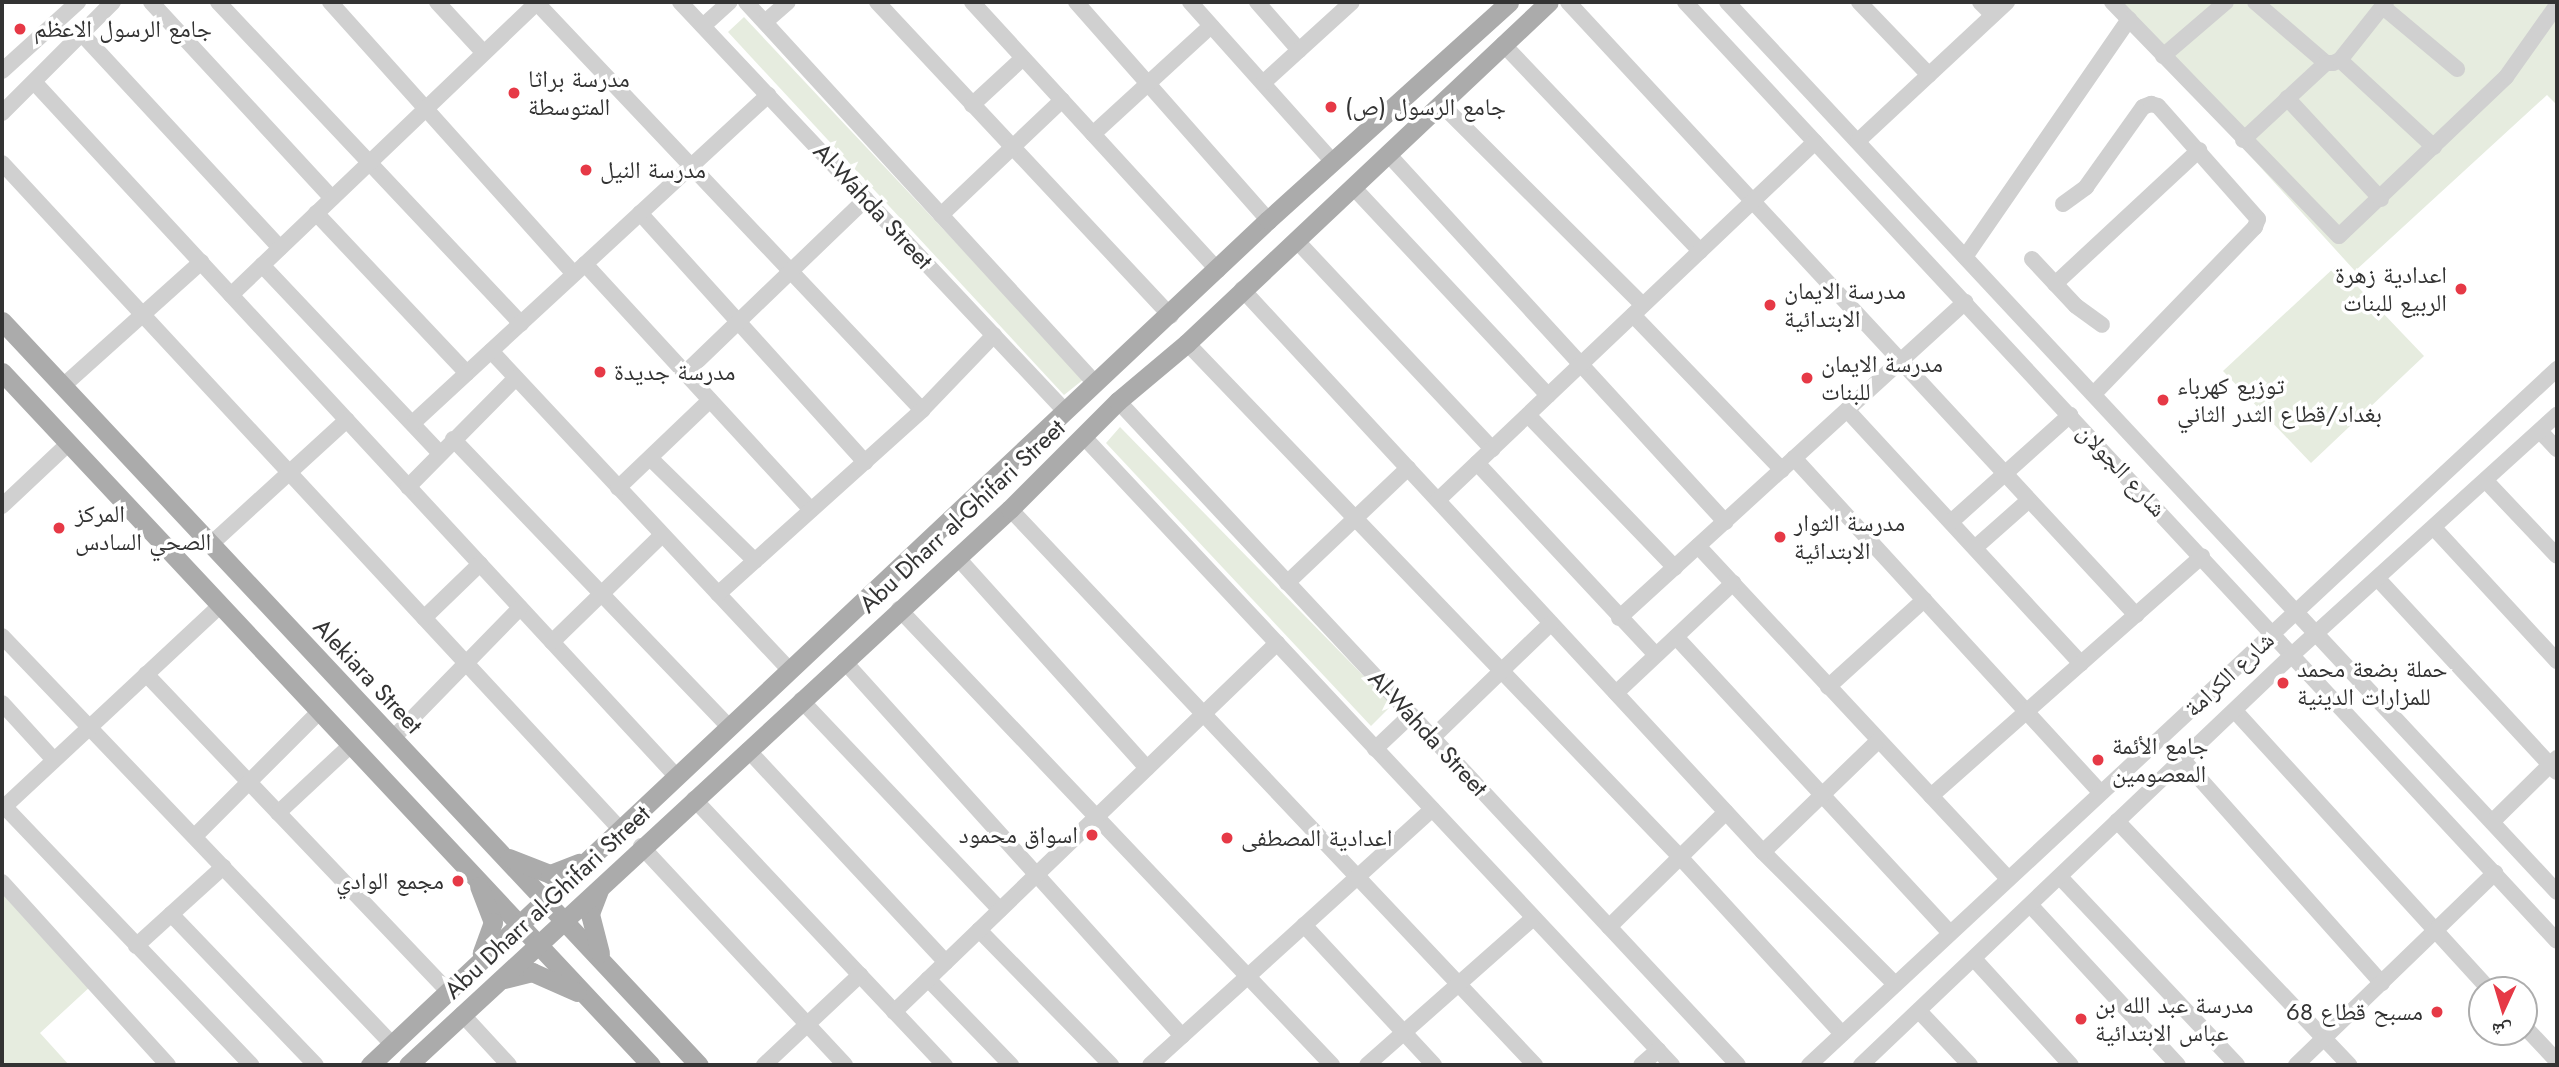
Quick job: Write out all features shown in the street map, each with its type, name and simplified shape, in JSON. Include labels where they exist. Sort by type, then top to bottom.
[{"type":"main road","name":"Abu Dharr al-Ghifari Street","points":[[370,1065],[619,828],[755,704],[1095,383],[1171,316],[1268,220],[1510,2]]},
{"type":"main road","name":"Abu Dharr al-Ghifari Street","points":[[413,1063],[641,846],[1010,509],[1118,401],[1187,343],[1549,2]]},
{"type":"main road","points":[[1294,197],[1317,221]]},
{"type":"main road","name":"Alekiara Street","points":[[2,321],[699,1065]]},
{"type":"main road","points":[[2,372],[651,1065]]},
{"type":"main road","points":[[72,448],[94,445],[102,428]]},
{"type":"main road","points":[[96,472],[107,454],[123,451]]},
{"type":"main road","points":[[755,704],[774,725]]},
{"type":"main road","points":[[501,854],[551,874],[589,858]]},
{"type":"main road","points":[[475,965],[493,922],[477,878]]},
{"type":"main road","points":[[605,881],[590,914],[596,944],[607,967]]},
{"type":"main road","points":[[497,982],[533,972],[587,997]]},
{"type":"street","points":[[2,113],[113,2]]},
{"type":"street","points":[[151,2],[332,198]]},
{"type":"street","points":[[218,2],[521,324]]},
{"type":"street","points":[[330,2],[579,269],[685,373],[811,510]]},
{"type":"street","points":[[437,2],[484,53]]},
{"type":"street","points":[[231,295],[537,2],[922,410]]},
{"type":"street","name":"Al-Wahda Street","points":[[680,2],[1065,411]]},
{"type":"street","points":[[704,26],[730,2]]},
{"type":"street","name":"Al-Wahda Street","points":[[746,2],[1095,383]]},
{"type":"street","points":[[765,22],[788,2]]},
{"type":"street","points":[[877,2],[1171,316]]},
{"type":"street","points":[[972,2],[1218,270]]},
{"type":"street","points":[[1076,2],[1150,81],[1268,220]]},
{"type":"street","points":[[1189,2],[1333,162]]},
{"type":"street","points":[[1257,2],[1298,50]]},
{"type":"street","points":[[1263,83],[1352,2]]},
{"type":"street","points":[[1568,2],[1903,359],[2136,615]]},
{"type":"street","name":"شارع الجولان","points":[[1685,2],[2557,941]]},
{"type":"street","name":"شارع الجولان","points":[[1727,2],[2557,892]]},
{"type":"street","points":[[1859,2],[1929,75]]},
{"type":"street","points":[[1980,2],[1993,15]]},
{"type":"street","points":[[1858,141],[2007,2]]},
{"type":"street","points":[[2112,2],[2332,234],[2346,233],[2506,77],[2557,5]]},
{"type":"street","points":[[2163,56],[2226,2]]},
{"type":"street","points":[[2255,2],[2333,61],[2434,147]]},
{"type":"street","points":[[2243,140],[2287,98],[2333,61],[2384,4],[2457,69]]},
{"type":"street","points":[[3,66],[67,5]]},
{"type":"street","points":[[1965,257],[2129,19]]},
{"type":"street","points":[[1093,134],[1211,26]]},
{"type":"street","points":[[81,33],[281,248]]},
{"type":"street","points":[[1503,44],[1700,251]]},
{"type":"street","points":[[972,105],[1023,58]]},
{"type":"street","points":[[35,82],[676,776]]},
{"type":"street","points":[[415,421],[768,95]]},
{"type":"street","points":[[2287,98],[2381,198]]},
{"type":"street","points":[[941,215],[1062,100]]},
{"type":"street","points":[[1441,104],[1638,310],[1782,470]]},
{"type":"street","points":[[2063,204],[2086,187],[2143,107],[2151,104],[2257,212],[2255,227],[2094,394]]},
{"type":"street","points":[[1438,500],[1815,142]]},
{"type":"street","points":[[2055,284],[2199,150]]},
{"type":"street","points":[[1389,155],[1725,522]]},
{"type":"street","points":[[2,163],[619,828]]},
{"type":"street","points":[[1354,188],[1548,396]]},
{"type":"street","points":[[685,373],[866,199]]},
{"type":"street","points":[[316,213],[467,373]]},
{"type":"street","points":[[640,213],[865,462]]},
{"type":"street","points":[[1296,240],[1492,449]]},
{"type":"street","points":[[2032,259],[2055,284],[2102,325]]},
{"type":"street","points":[[63,386],[201,262]]},
{"type":"street","points":[[262,265],[415,421],[440,453]]},
{"type":"street","points":[[1242,289],[1763,852],[1895,984]]},
{"type":"street","points":[[1619,618],[1965,302]]},
{"type":"street","points":[[718,594],[922,410],[994,335]]},
{"type":"street","points":[[1187,343],[1680,858],[1842,1034]]},
{"type":"street","points":[[491,351],[790,671]]},
{"type":"street","name":"شارع الكرامة","points":[[1809,1065],[2557,369]]},
{"type":"street","points":[[408,486],[516,378]]},
{"type":"street","points":[[618,488],[710,400]]},
{"type":"street","name":"Al-Wahda Street","points":[[1118,401],[1738,1065]]},
{"type":"street","points":[[1847,410],[1977,546],[2081,664]]},
{"type":"street","points":[[1528,415],[1675,568]]},
{"type":"street","points":[[1952,521],[2070,415]]},
{"type":"street","name":"شارع الكرامة","points":[[1868,1063],[1919,1011],[2293,654],[2557,415]]},
{"type":"street","points":[[211,544],[347,420]]},
{"type":"street","points":[[2540,431],[2557,449]]},
{"type":"street","name":"Al-Wahda Street","points":[[1083,436],[1672,1065]]},
{"type":"street","points":[[453,439],[730,727]]},
{"type":"street","points":[[2,506],[72,448]]},
{"type":"street","points":[[650,457],[755,561]]},
{"type":"street","points":[[1794,458],[2100,792]]},
{"type":"street","points":[[1477,463],[1656,655]]},
{"type":"street","points":[[1287,583],[1409,468]]},
{"type":"street","points":[[2486,481],[2557,556]]},
{"type":"street","points":[[1977,546],[2029,500]]},
{"type":"street","points":[[1010,509],[1535,1065]]},
{"type":"street","points":[[2435,528],[2557,661]]},
{"type":"street","points":[[552,642],[662,535]]},
{"type":"street","points":[[1699,546],[1877,742],[2008,879]]},
{"type":"street","points":[[957,556],[1147,768]]},
{"type":"street","points":[[1931,796],[2202,556]]},
{"type":"street","points":[[424,618],[480,565]]},
{"type":"street","points":[[2378,579],[2555,765],[2492,822]]},
{"type":"street","points":[[1616,693],[1733,583]]},
{"type":"street","points":[[1828,687],[1924,600]]},
{"type":"street","points":[[220,605],[3,807],[251,1065]]},
{"type":"street","points":[[393,738],[520,607]]},
{"type":"street","points":[[899,609],[1332,1065]]},
{"type":"street","points":[[1432,738],[1551,623]]},
{"type":"street","points":[[2,636],[87,730],[196,835],[223,867],[392,1044]]},
{"type":"street","points":[[1676,637],[1950,933]]},
{"type":"street","points":[[894,1012],[1277,643]]},
{"type":"street","points":[[844,661],[1182,1036]]},
{"type":"street","points":[[146,674],[447,990]]},
{"type":"street","points":[[801,700],[1000,910]]},
{"type":"street","points":[[2,703],[54,760]]},
{"type":"street","points":[[196,835],[320,711]]},
{"type":"street","points":[[2235,711],[2477,976]]},
{"type":"street","points":[[1375,749],[1411,715]]},
{"type":"street","points":[[1763,852],[1820,794],[1877,742]]},
{"type":"street","points":[[278,813],[351,745]]},
{"type":"street","points":[[748,750],[946,962]]},
{"type":"street","points":[[2183,760],[2382,983]]},
{"type":"street","points":[[694,799],[945,1065]]},
{"type":"street","points":[[1150,1065],[1432,809]]},
{"type":"street","points":[[1609,927],[1726,812]]},
{"type":"street","points":[[2117,821],[2349,1065]]},
{"type":"street","points":[[641,846],[845,1065]]},
{"type":"street","points":[[136,946],[223,867]]},
{"type":"street","points":[[2296,1065],[2495,873]]},
{"type":"street","points":[[2060,877],[2237,1065]]},
{"type":"street","points":[[2,882],[168,1065]]},
{"type":"street","points":[[2032,906],[2178,1065]]},
{"type":"street","points":[[171,914],[316,1065]]},
{"type":"street","points":[[1367,1065],[1534,918]]},
{"type":"street","points":[[1304,925],[1434,1065]]},
{"type":"street","points":[[979,930],[1111,1065]]},
{"type":"street","points":[[1975,960],[2071,1065]]},
{"type":"street","points":[[764,1065],[809,1027],[860,975]]},
{"type":"street","points":[[928,979],[1011,1065]]},
{"type":"street","points":[[1919,1011],[1970,1065]]},
{"type":"street","points":[[463,1014],[509,1065]]},
{"type":"street","points":[[2538,1041],[2557,1061]]},
{"type":"street","points":[[1641,1065],[1658,1050]]},
{"type":"shaded area","points":[[2110,2],[2557,2],[2557,105],[2547,95],[2355,271]]},
{"type":"shaded area","points":[[744,17],[1084,379],[1064,395],[728,32]]},
{"type":"shaded area","points":[[2337,265],[2424,356],[2311,463],[2223,371]]},
{"type":"shaded area","points":[[1120,427],[1392,705],[1371,726],[1106,443]]},
{"type":"shaded area","points":[[2,889],[92,985],[40,1033],[69,1065],[2,1065]]},
{"type":"place","name":"جامع الرسول الاعظم","points":[[20,29]]},
{"type":"place","name":"مدرسة براثا المتوسطة","points":[[514,93]]},
{"type":"place","name":"جامع الرسول (ص)","points":[[1331,107]]},
{"type":"place","name":"مدرسة النيل","points":[[586,170]]},
{"type":"place","name":"اعدادية زهرة الربيع للبنات","points":[[2461,289]]},
{"type":"place","name":"مدرسة الايمان الابتدائية","points":[[1770,305]]},
{"type":"place","name":"مدرسة جديدة","points":[[600,372]]},
{"type":"place","name":"مدرسة الايمان للبنات","points":[[1807,378]]},
{"type":"place","name":"توزيع كهرباء بغداد/قطاع الثدر الثاني","points":[[2163,400]]},
{"type":"place","name":"المركز الصحي السادس","points":[[59,528]]},
{"type":"place","name":"مدرسة الثوار الابتدائية","points":[[1780,537]]},
{"type":"place","name":"حملة بضعة محمد للمزارات الدينية","points":[[2283,683]]},
{"type":"place","name":"جامع الأئمة المعصومين","points":[[2098,760]]},
{"type":"place","name":"اسواق محمود","points":[[1092,835]]},
{"type":"place","name":"اعدادية المصطفى","points":[[1227,838]]},
{"type":"place","name":"مجمع الوادي","points":[[458,881]]},
{"type":"place","name":"مسبح قطاع 68","points":[[2437,1012]]},
{"type":"place","name":"مدرسة عبد الله بن عباس الابتدائية","points":[[2081,1019]]}]
